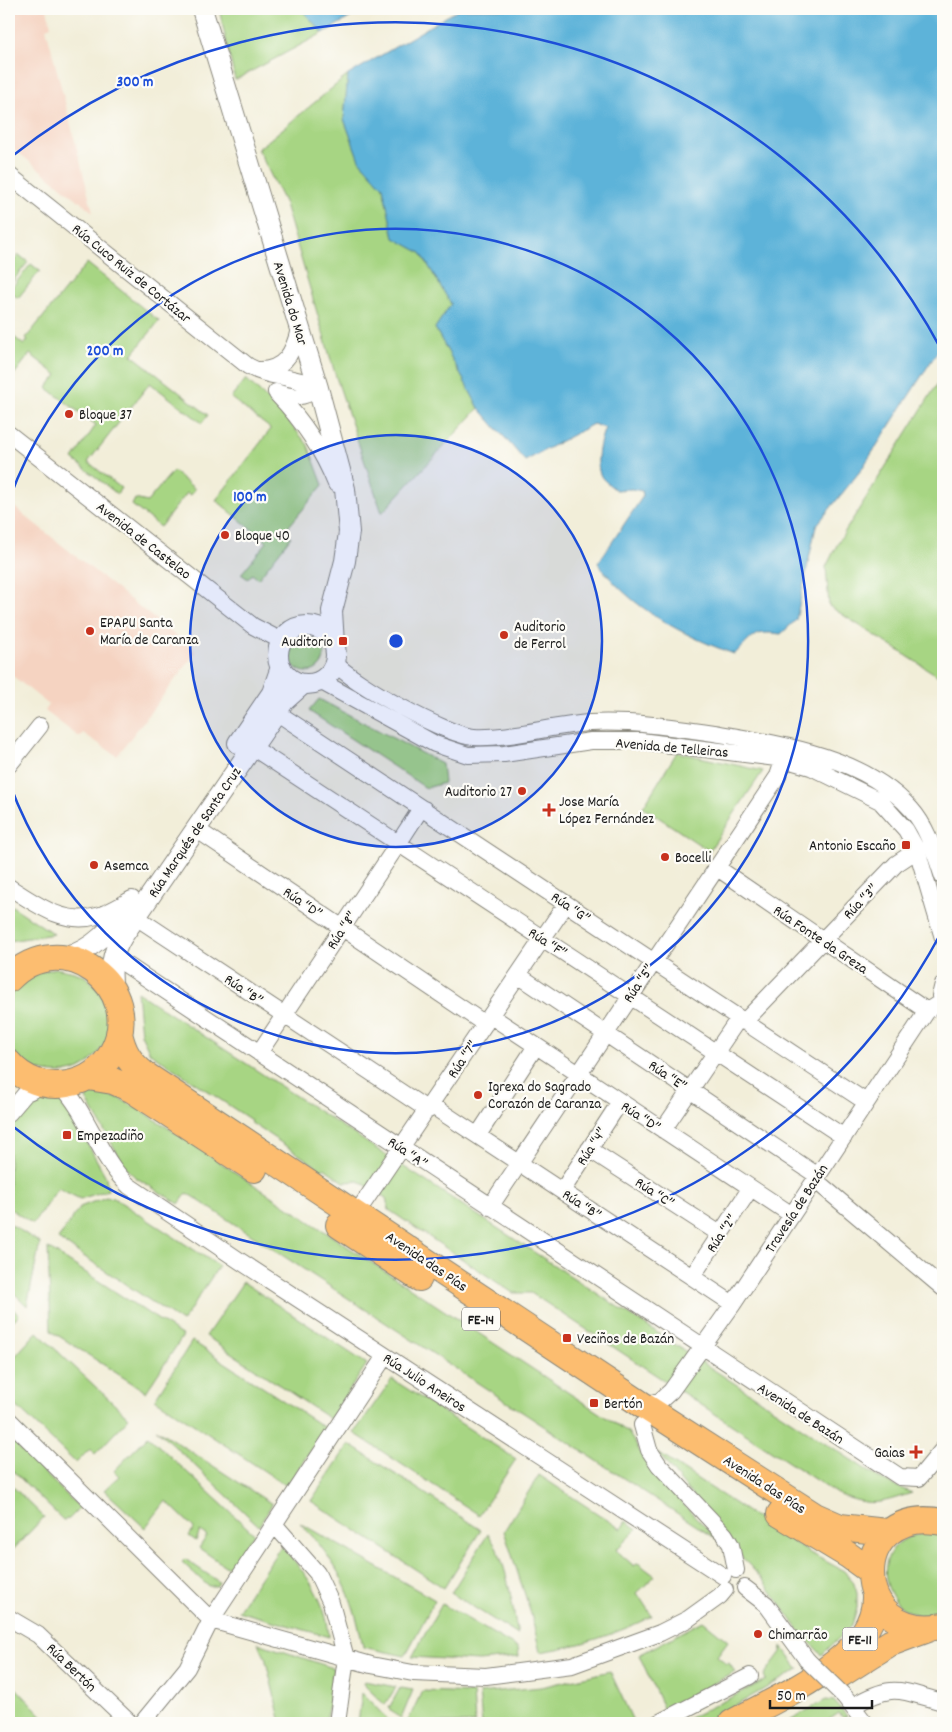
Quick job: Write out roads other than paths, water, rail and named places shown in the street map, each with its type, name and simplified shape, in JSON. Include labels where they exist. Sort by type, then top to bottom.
[{"type":"highway","points":[[9,1063],[21,1074],[53,1085],[76,1083],[88,1077],[108,1059],[119,1033],[120,1016],[113,992],[107,982],[89,967],[78,961],[64,958],[38,960],[14,970]]},
{"type":"highway","name":"Avenida das Pías","points":[[119,1033],[123,1051],[144,1074],[356,1214],[808,1532],[848,1554],[870,1571]]},
{"type":"highway","name":"Avenida das Pías","points":[[88,1077],[113,1081],[133,1090],[643,1415],[815,1516],[840,1527],[887,1532]]},
{"type":"highway","points":[[936,1627],[912,1627],[897,1621],[884,1610],[875,1597],[870,1571],[875,1550],[887,1532],[913,1520],[930,1519],[943,1522]]},
{"type":"highway","name":"FE-11","points":[[732,1723],[826,1670],[853,1648],[872,1622],[875,1597]]},
{"type":"highway","name":"FE-11","points":[[762,1723],[890,1643],[936,1627]]},
{"type":"street","name":"Avenida do Mar","points":[[202,9],[318,388],[341,471],[350,520],[345,561],[334,600],[332,628],[335,653]]},
{"type":"street","name":"Rúa Cuco Ruiz de Cortázar","points":[[9,175],[255,370]]},
{"type":"street","points":[[255,370],[274,369],[284,362],[296,343],[299,329]]},
{"type":"street","points":[[255,370],[277,377],[302,380],[318,388],[308,395],[298,398],[276,392]]},
{"type":"street","points":[[255,370],[301,420],[315,440],[328,463],[350,520]]},
{"type":"street","name":"Avenida de Castelao","points":[[9,434],[254,626],[282,641]]},
{"type":"street","name":"Avenida do Mar","points":[[306,626],[319,618],[334,600]]},
{"type":"street","points":[[306,626],[323,630],[335,653],[330,674],[312,683],[290,679],[281,667],[278,654],[282,641],[292,630],[306,626]]},
{"type":"street","name":"Avenida de Telleiras","points":[[335,653],[349,676],[368,688],[444,728],[474,737],[590,723],[642,723],[786,744],[816,753],[866,775],[890,790],[910,808],[919,818],[930,841],[943,877]]},
{"type":"street","name":"Rúa Marqués de Santa Cruz","points":[[113,992],[110,975],[113,956],[134,908],[268,699],[275,686],[281,667]]},
{"type":"street","name":"Avenida de Telleiras","points":[[312,683],[435,744],[468,755],[504,754],[591,741],[640,742],[784,760],[811,767],[880,801],[906,830],[917,850],[943,938]]},
{"type":"street","name":"Rúa Marqués de Santa Cruz","points":[[64,958],[83,951],[100,939],[134,908],[196,829],[289,695],[312,683]]},
{"type":"street","name":"Rúa “G”","points":[[276,712],[866,1102]]},
{"type":"street","points":[[9,765],[40,726]]},
{"type":"street","name":"Rúa “F”","points":[[252,747],[844,1136]]},
{"type":"street","name":"Rúa “5”","points":[[490,1207],[652,961],[778,776],[784,760]]},
{"type":"street","name":"Rúa “8”","points":[[259,1053],[418,813],[424,809]]},
{"type":"street","name":"Rúa “D”","points":[[196,829],[342,928],[488,1020],[536,1046],[792,1215]]},
{"type":"street","name":"Rúa “3”","points":[[663,1130],[715,1052],[741,1020],[823,940],[896,864],[917,850]]},
{"type":"street","name":"Rúa Fonte da Greza","points":[[716,867],[927,1011]]},
{"type":"street","points":[[9,887],[45,909],[71,918],[98,916],[134,908]]},
{"type":"street","name":"Rúa “7”","points":[[356,1214],[566,904]]},
{"type":"street","name":"Rúa “B”","points":[[134,908],[285,1016],[478,1135],[733,1304]]},
{"type":"street","name":"Rúa “A”","points":[[113,956],[702,1348]]},
{"type":"street","name":"Rúa “E”","points":[[518,975],[690,1090],[816,1178],[943,1287]]},
{"type":"street","points":[[942,1004],[940,996],[943,984]]},
{"type":"street","name":"Travesía de Bazán","points":[[643,1415],[668,1396],[733,1304],[927,1011],[942,1004]]},
{"type":"street","points":[[478,1135],[536,1046]]},
{"type":"street","points":[[9,1113],[26,1093],[53,1085]]},
{"type":"street","name":"Rúa Julio Aneiros","points":[[53,1085],[78,1106],[118,1175],[129,1186],[385,1356],[728,1578]]},
{"type":"street","name":"Rúa “4”","points":[[562,1191],[620,1102]]},
{"type":"street","name":"Rúa “C”","points":[[590,1149],[720,1234]]},
{"type":"street","name":"Rúa “2”","points":[[692,1276],[750,1189]]},
{"type":"street","name":"Avenida de Bazán","points":[[702,1348],[900,1477],[918,1478],[943,1449]]},
{"type":"street","points":[[142,1723],[187,1668],[211,1620],[385,1356]]},
{"type":"street","points":[[643,1415],[649,1450],[659,1465],[728,1540],[728,1578],[735,1594],[745,1588],[766,1604],[808,1660],[848,1701],[865,1723]]},
{"type":"street","points":[[9,1420],[192,1599],[211,1620],[399,1671],[450,1676],[486,1676],[572,1665],[660,1633],[688,1619],[720,1596],[728,1578]]},
{"type":"street","points":[[274,1524],[317,1573],[331,1603],[346,1658],[337,1723]]},
{"type":"street","name":"Rúa Bertón","points":[[9,1620],[38,1635],[130,1723]]},
{"type":"street","points":[[658,1723],[750,1676]]},
{"type":"street","points":[[848,1701],[892,1689],[943,1702]]},
{"type":"water","points":[[301,9],[365,9],[323,33]]},
{"type":"water","points":[[459,9],[943,9],[943,343],[861,470],[816,526],[796,620],[781,634],[763,633],[753,636],[734,654],[677,629],[641,607],[625,594],[598,563],[643,496],[642,491],[632,489],[616,490],[600,474],[598,454],[605,428],[593,424],[525,461],[479,408],[435,328],[451,304],[421,253],[394,238],[383,187],[359,160],[344,119],[348,75]]},
{"type":"place","name":"Bloque 37","points":[[69,414]]},
{"type":"place","name":"Bloque 40","points":[[225,535]]},
{"type":"place","name":"EPAPU Santa María de Caranza","points":[[90,631]]},
{"type":"place","name":"Auditorio de Ferrol","points":[[504,635]]},
{"type":"place","name":"Auditorio","points":[[343,641]]},
{"type":"place","name":"Auditorio 27","points":[[522,791]]},
{"type":"place","name":"Jose María López Fernández","points":[[549,810]]},
{"type":"place","name":"Antonio Escaño","points":[[906,845]]},
{"type":"place","name":"Bocelli","points":[[665,857]]},
{"type":"place","name":"Asemca","points":[[94,865]]},
{"type":"place","name":"Igrexa do Sagrado Corazón de Caranza","points":[[478,1095]]},
{"type":"place","name":"Empezadiño","points":[[67,1135]]},
{"type":"place","name":"Veciños de Bazán","points":[[567,1338]]},
{"type":"place","name":"Bertón","points":[[594,1403]]},
{"type":"place","name":"Gaias","points":[[916,1452]]},
{"type":"place","name":"Chimarrão","points":[[758,1634]]}]
